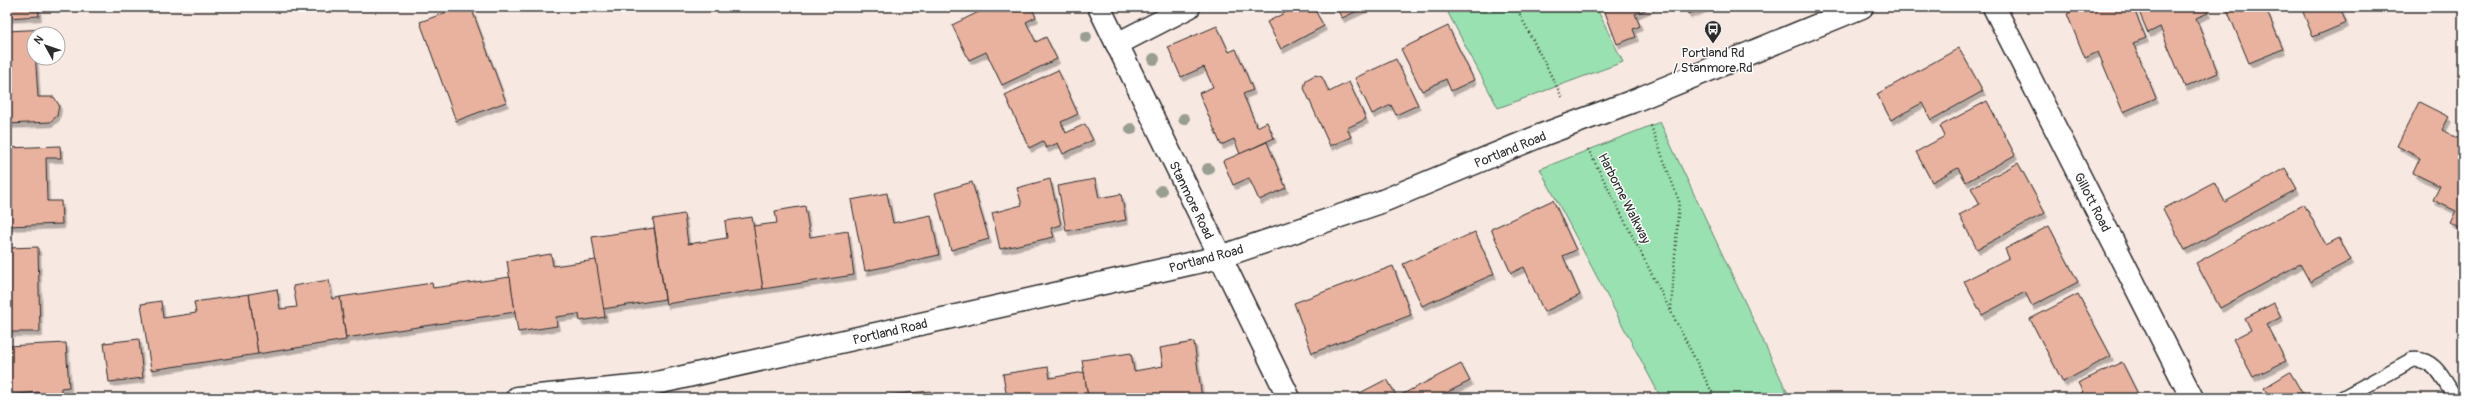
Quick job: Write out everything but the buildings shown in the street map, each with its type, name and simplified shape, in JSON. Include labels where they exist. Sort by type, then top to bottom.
[{"type":"main road","name":"Stanmore Road","points":[[1099,7],[1289,398]]},
{"type":"main road","points":[[1117,44],[1189,7]]},
{"type":"main road","name":"Portland Road","points":[[518,398],[643,386],[1220,257],[1378,204],[1542,135],[1636,100],[1862,7]]},
{"type":"main road","name":"Gillott Road","points":[[1994,7],[2192,398]]},
{"type":"lane","points":[[2343,398],[2412,360],[2422,359],[2430,362],[2439,372],[2455,398]]},
{"type":"path","points":[[1516,7],[1563,99]]},
{"type":"path","points":[[1636,100],[1679,201],[1671,310]]},
{"type":"path","name":"Harborne Walkway","points":[[1588,148],[1716,398]]},
{"type":"green space","points":[[1445,7],[1596,7],[1623,62],[1498,108]]},
{"type":"green space","points":[[1660,122],[1790,398],[1661,398],[1540,169]]},
{"type":"place","name":"Portland Rd / Stanmore Rd","points":[[1713,44]]}]
